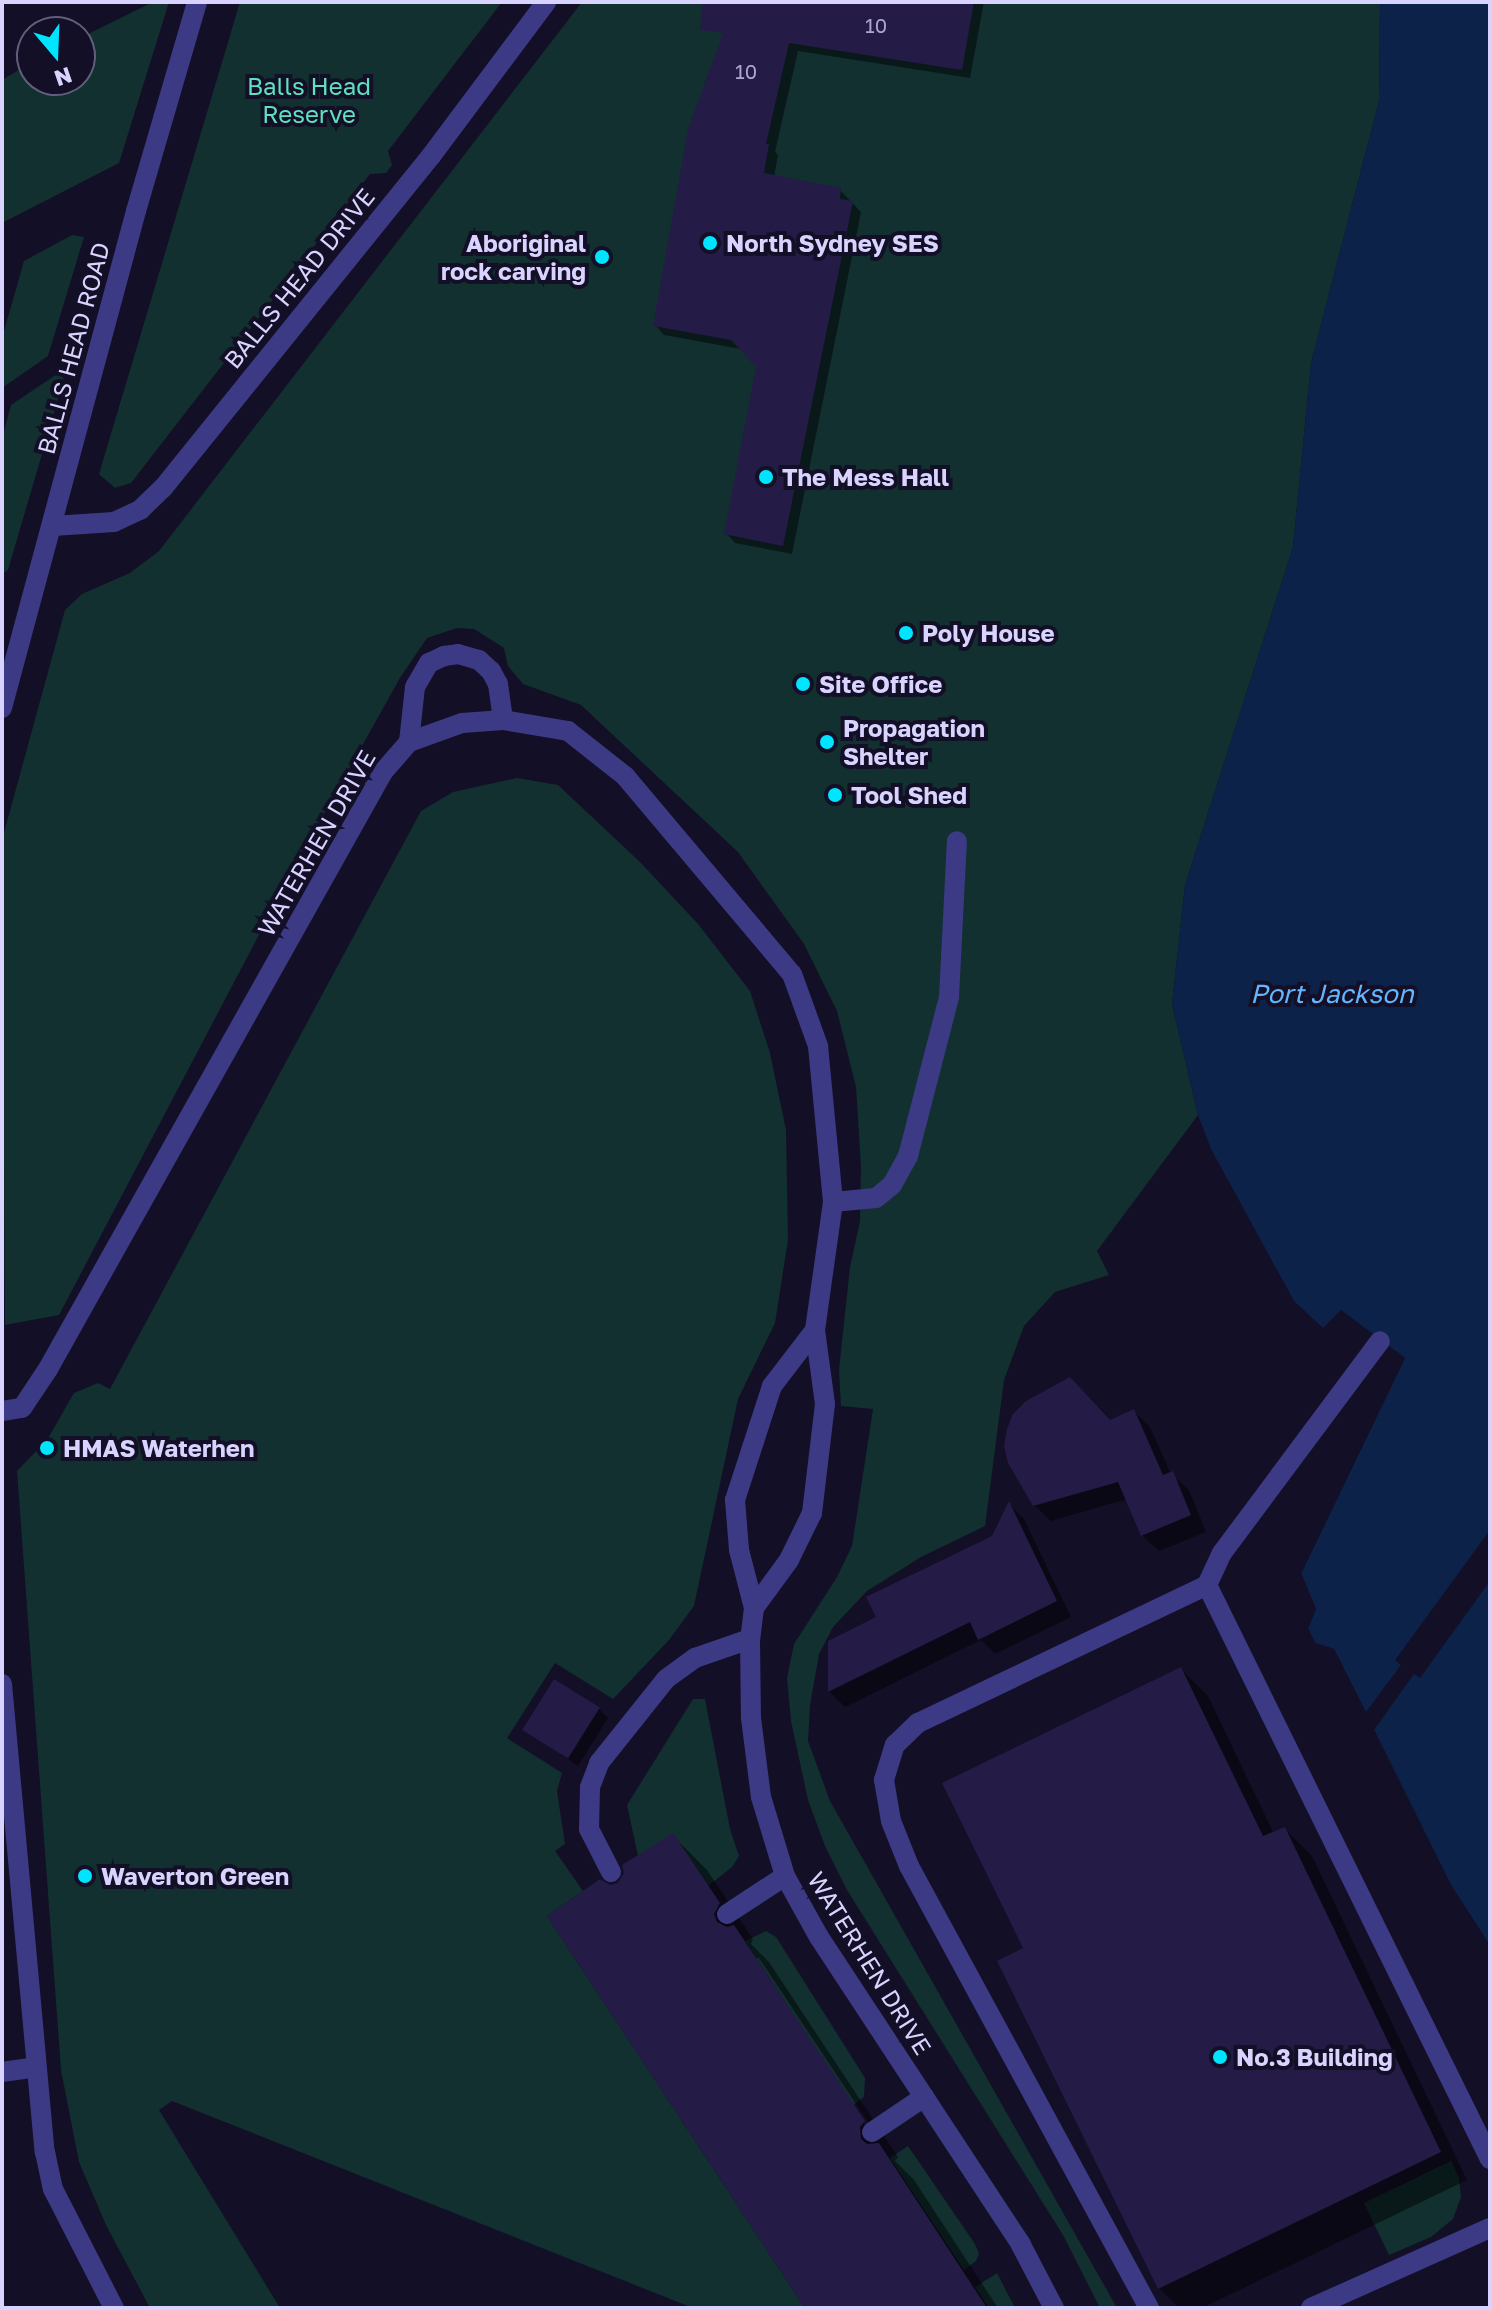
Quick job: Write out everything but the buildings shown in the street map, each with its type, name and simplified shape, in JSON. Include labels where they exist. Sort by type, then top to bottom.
[{"type":"street","name":"BALLS HEAD ROAD","points":[[2,708],[136,211],[197,2]]},
{"type":"street","name":"BALLS HEAD DRIVE","points":[[53,526],[114,522],[140,510],[163,488],[431,156],[546,2]]},
{"type":"street","points":[[409,742],[415,687],[429,663],[444,656],[458,654],[479,660],[491,671],[498,684],[503,720]]},
{"type":"street","name":"WATERHEN DRIVE","points":[[2,1411],[22,1408],[48,1369],[383,772],[409,742],[462,723],[503,720],[568,731],[625,776],[792,974],[818,1046],[833,1202],[815,1330],[825,1404],[812,1513],[789,1560],[754,1608]]},
{"type":"street","points":[[833,1202],[876,1198],[892,1185],[908,1156],[949,997],[957,841]]},
{"type":"street","name":"WATERHEN DRIVE","points":[[815,1330],[772,1386],[735,1500],[739,1550],[754,1608],[750,1639],[751,1718],[761,1797],[785,1876],[819,1937],[1021,2245],[1054,2308]]},
{"type":"street","points":[[1149,2308],[917,1880],[891,1821],[884,1780],[895,1745],[918,1723],[1207,1585],[1222,1553],[1380,1341]]},
{"type":"street","points":[[1207,1585],[1490,2159]]},
{"type":"street","points":[[611,1872],[589,1829],[590,1787],[599,1763],[666,1679],[695,1658],[750,1639]]},
{"type":"street","points":[[2,1684],[43,2142],[53,2189],[114,2308]]},
{"type":"street","points":[[727,1914],[785,1876]]},
{"type":"street","points":[[2,2072],[36,2067]]},
{"type":"street","points":[[872,2132],[924,2097]]},
{"type":"street","points":[[1311,2308],[1490,2228]]},
{"type":"green space","points":[[153,2],[169,2],[119,163],[2,223],[2,80],[16,72],[16,96],[96,96],[96,30]]},
{"type":"green space","name":"Balls Head Reserve","points":[[240,2],[502,2],[388,151],[392,165],[386,173],[370,174],[131,483],[115,488],[99,474]]},
{"type":"green space","points":[[582,2],[1380,2],[1379,101],[1311,363],[1293,547],[1185,885],[1172,1004],[1198,1115],[1097,1251],[1109,1275],[1055,1292],[1024,1326],[1004,1380],[985,1526],[921,1557],[867,1591],[833,1627],[819,1654],[810,1705],[808,1741],[830,1801],[1117,2308],[1100,2308],[1063,2235],[847,1890],[825,1846],[808,1800],[791,1721],[787,1678],[794,1644],[837,1577],[852,1546],[873,1409],[841,1406],[839,1370],[850,1267],[860,1221],[861,1167],[856,1087],[837,1011],[804,944],[738,852],[581,705],[523,684],[508,666],[504,648],[474,629],[457,628],[427,638],[400,678],[301,855],[59,1315],[5,1325],[2,840],[65,610],[82,594],[130,573],[159,551]]},
{"type":"green space","points":[[72,235],[84,237],[48,356],[2,388],[2,338],[24,261]]},
{"type":"green space","points":[[60,372],[64,379],[8,570],[2,574],[2,438],[11,405]]},
{"type":"green space","points":[[517,778],[558,785],[641,863],[698,924],[750,991],[770,1053],[786,1130],[788,1240],[775,1323],[738,1399],[694,1606],[669,1640],[613,1699],[555,1663],[507,1738],[562,1773],[557,1791],[565,1844],[555,1851],[583,1891],[547,1916],[805,2308],[693,2308],[172,2101],[159,2110],[280,2308],[150,2308],[106,2225],[79,2162],[61,2070],[17,1471],[47,1440],[74,1393],[98,1383],[110,1389],[421,811],[453,792]]},
{"type":"green space","points":[[693,1699],[705,1699],[730,1829],[739,1856],[732,1867],[708,1886],[638,1856],[627,1805]]},
{"type":"green space","points":[[766,1931],[776,1937],[865,2078],[864,2097],[853,2105],[745,1941]]},
{"type":"green space","points":[[908,2146],[975,2244],[979,2254],[976,2261],[964,2270],[890,2158]]},
{"type":"green space","points":[[1451,2161],[1459,2178],[1461,2197],[1453,2219],[1431,2237],[1389,2255],[1364,2203]]},
{"type":"green space","points":[[997,2273],[1015,2308],[989,2308],[975,2287]]},
{"type":"water","name":"Port Jackson","points":[[1380,2],[1490,2],[1490,1945],[1451,1885],[1334,1649],[1315,1643],[1308,1628],[1316,1609],[1301,1574],[1405,1358],[1341,1310],[1323,1328],[1294,1301],[1211,1149],[1198,1115],[1172,1004],[1185,885],[1293,547],[1311,363],[1379,101]]},
{"type":"pier","points":[[1396,1351],[1405,1358],[1301,1573],[1316,1609],[1308,1628],[1315,1643],[1334,1649],[1366,1712],[1401,1665],[1395,1660],[1490,1530],[1490,1581],[1420,1678],[1414,1674],[1374,1730],[1451,1885],[1490,1949],[1448,1887],[1331,1652],[1313,1646],[1304,1628],[1311,1609],[1297,1572],[1400,1359],[1394,1354]]},
{"type":"place","name":"North Sydney SES","points":[[710,243]]},
{"type":"place","name":"Aboriginal rock carving","points":[[602,257]]},
{"type":"place","name":"The Mess Hall","points":[[766,477]]},
{"type":"place","name":"Poly House","points":[[906,633]]},
{"type":"place","name":"Site Office","points":[[803,684]]},
{"type":"place","name":"Propagation Shelter","points":[[827,742]]},
{"type":"place","name":"Tool Shed","points":[[835,795]]},
{"type":"place","name":"HMAS Waterhen","points":[[47,1448]]},
{"type":"place","name":"Waverton Green","points":[[85,1876]]},
{"type":"place","name":"No.3 Building","points":[[1220,2057]]}]
